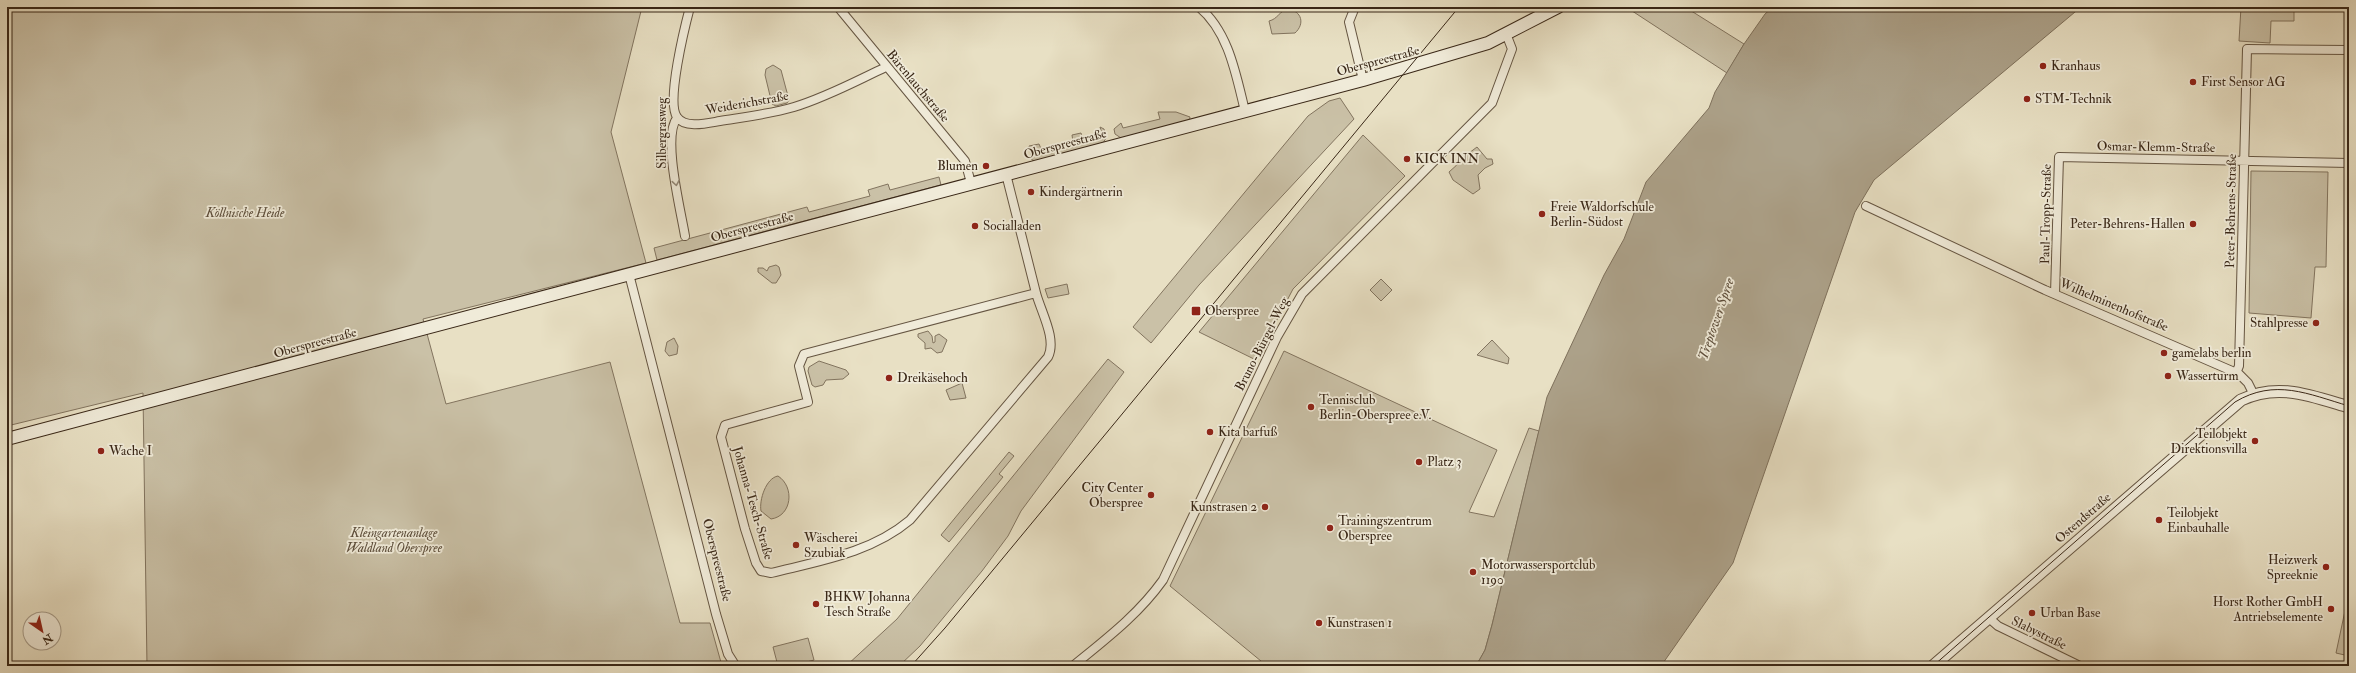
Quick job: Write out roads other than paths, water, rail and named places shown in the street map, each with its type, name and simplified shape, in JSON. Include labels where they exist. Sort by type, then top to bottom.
[{"type":"main road","name":"Oberspreestraße","points":[[7,439],[1363,80],[1469,50],[1507,36],[1558,7]]},
{"type":"street","name":"Silbergrasweg","points":[[685,236],[672,159],[672,128],[677,118],[674,113],[674,91],[678,59],[690,7]]},
{"type":"street","name":"Bärenlauchstraße","points":[[838,7],[965,161],[972,183]]},
{"type":"street","points":[[1199,7],[1219,32],[1229,53],[1245,111]]},
{"type":"street","points":[[1355,7],[1349,22],[1363,80]]},
{"type":"street","name":"Bruno-Bürgel-Weg","points":[[1073,666],[1129,621],[1163,580],[1277,337],[1302,294],[1492,102],[1512,49],[1507,36]]},
{"type":"street","name":"Peter-Behrens-Straße","points":[[2236,373],[2239,366],[2247,49],[2349,50]]},
{"type":"street","name":"Weiderichstraße","points":[[677,118],[686,123],[708,123],[769,114],[830,94],[886,66]]},
{"type":"street","name":"Osmar-Klemm-Straße","points":[[2059,157],[2349,163]]},
{"type":"street","name":"Paul-Tropp-Straße","points":[[2055,294],[2059,157]]},
{"type":"street","name":"Johanna-Tesch-Straße","points":[[1006,174],[1036,293],[1051,342],[1051,351],[1048,358],[910,520],[897,532],[879,542],[850,552],[771,573],[761,571],[756,563],[745,529],[721,437],[725,425],[808,402],[799,366],[804,354],[1036,293]]},
{"type":"street","name":"Wilhelminenhofstraße","points":[[1866,206],[2055,294],[2236,373],[2245,379],[2254,395]]},
{"type":"street","name":"Oberspreestraße","points":[[629,274],[716,614],[728,654],[735,665]]},
{"type":"street","points":[[2254,395],[2271,390],[2286,391],[2349,407]]},
{"type":"street","name":"Ostendstraße","points":[[1933,666],[2222,415],[2241,400],[2254,395]]},
{"type":"street","name":"Slabystraße","points":[[1989,618],[1998,626],[2080,666]]},
{"type":"water","name":"Treptower Spree","points":[[1773,7],[2081,7],[1874,180],[1855,212],[1733,563],[1661,666],[1476,666],[1485,650],[1492,625],[1547,397],[1604,275],[1624,239],[1646,182],[1709,108],[1715,92],[1744,44],[1765,14]]},
{"type":"tram line","points":[[911,666],[945,628],[1459,7]]},
{"type":"tram line","points":[[1933,666],[2235,402],[2250,395],[2264,391],[2292,390],[2349,406]]},
{"type":"place","name":"Kranhaus","points":[[2043,66]]},
{"type":"place","name":"First Sensor AG","points":[[2193,82]]},
{"type":"place","name":"STM-Technik","points":[[2027,99]]},
{"type":"place","name":"KICK INN","points":[[1407,159]]},
{"type":"place","name":"Blumen","points":[[986,166]]},
{"type":"place","name":"Kindergärtnerin","points":[[1031,192]]},
{"type":"place","name":"Freie Waldorfschule Berlin-Südost","points":[[1542,214]]},
{"type":"place","name":"Peter-Behrens-Hallen","points":[[2193,224]]},
{"type":"place","name":"Socialladen","points":[[975,226]]},
{"type":"place","name":"Oberspree","points":[[1196,311]]},
{"type":"place","name":"Stahlpresse","points":[[2316,323]]},
{"type":"place","name":"gamelabs berlin","points":[[2164,353]]},
{"type":"place","name":"Wasserturm","points":[[2168,376]]},
{"type":"place","name":"Dreikäsehoch","points":[[889,378]]},
{"type":"place","name":"Tennisclub Berlin-Oberspree e.V.","points":[[1311,407]]},
{"type":"place","name":"Kita barfuß","points":[[1210,432]]},
{"type":"place","name":"Teilobjekt Direktionsvilla","points":[[2255,441]]},
{"type":"place","name":"Wache I","points":[[101,451]]},
{"type":"place","name":"Platz 3","points":[[1419,462]]},
{"type":"place","name":"City Center Oberspree","points":[[1151,495]]},
{"type":"place","name":"Kunstrasen 2","points":[[1265,507]]},
{"type":"place","name":"Teilobjekt Einbauhalle","points":[[2159,520]]},
{"type":"place","name":"Trainingszentrum Oberspree","points":[[1330,528]]},
{"type":"place","name":"Wäscherei Szubiak","points":[[796,545]]},
{"type":"place","name":"Heizwerk Spreeknie","points":[[2326,567]]},
{"type":"place","name":"Motorwassersportclub 1190","points":[[1473,572]]},
{"type":"place","name":"BHKW Johanna Tesch Straße","points":[[816,604]]},
{"type":"place","name":"Horst Rother GmbH Antriebselemente","points":[[2331,609]]},
{"type":"place","name":"Urban Base","points":[[2032,613]]},
{"type":"place","name":"Kunstrasen 1","points":[[1319,623]]},
{"type":"park label","name":"Köllnische Heide","points":[[245,213]]},
{"type":"park label","name":"Kleingartenanlage Waldland Oberspree","points":[[394,540]]}]
